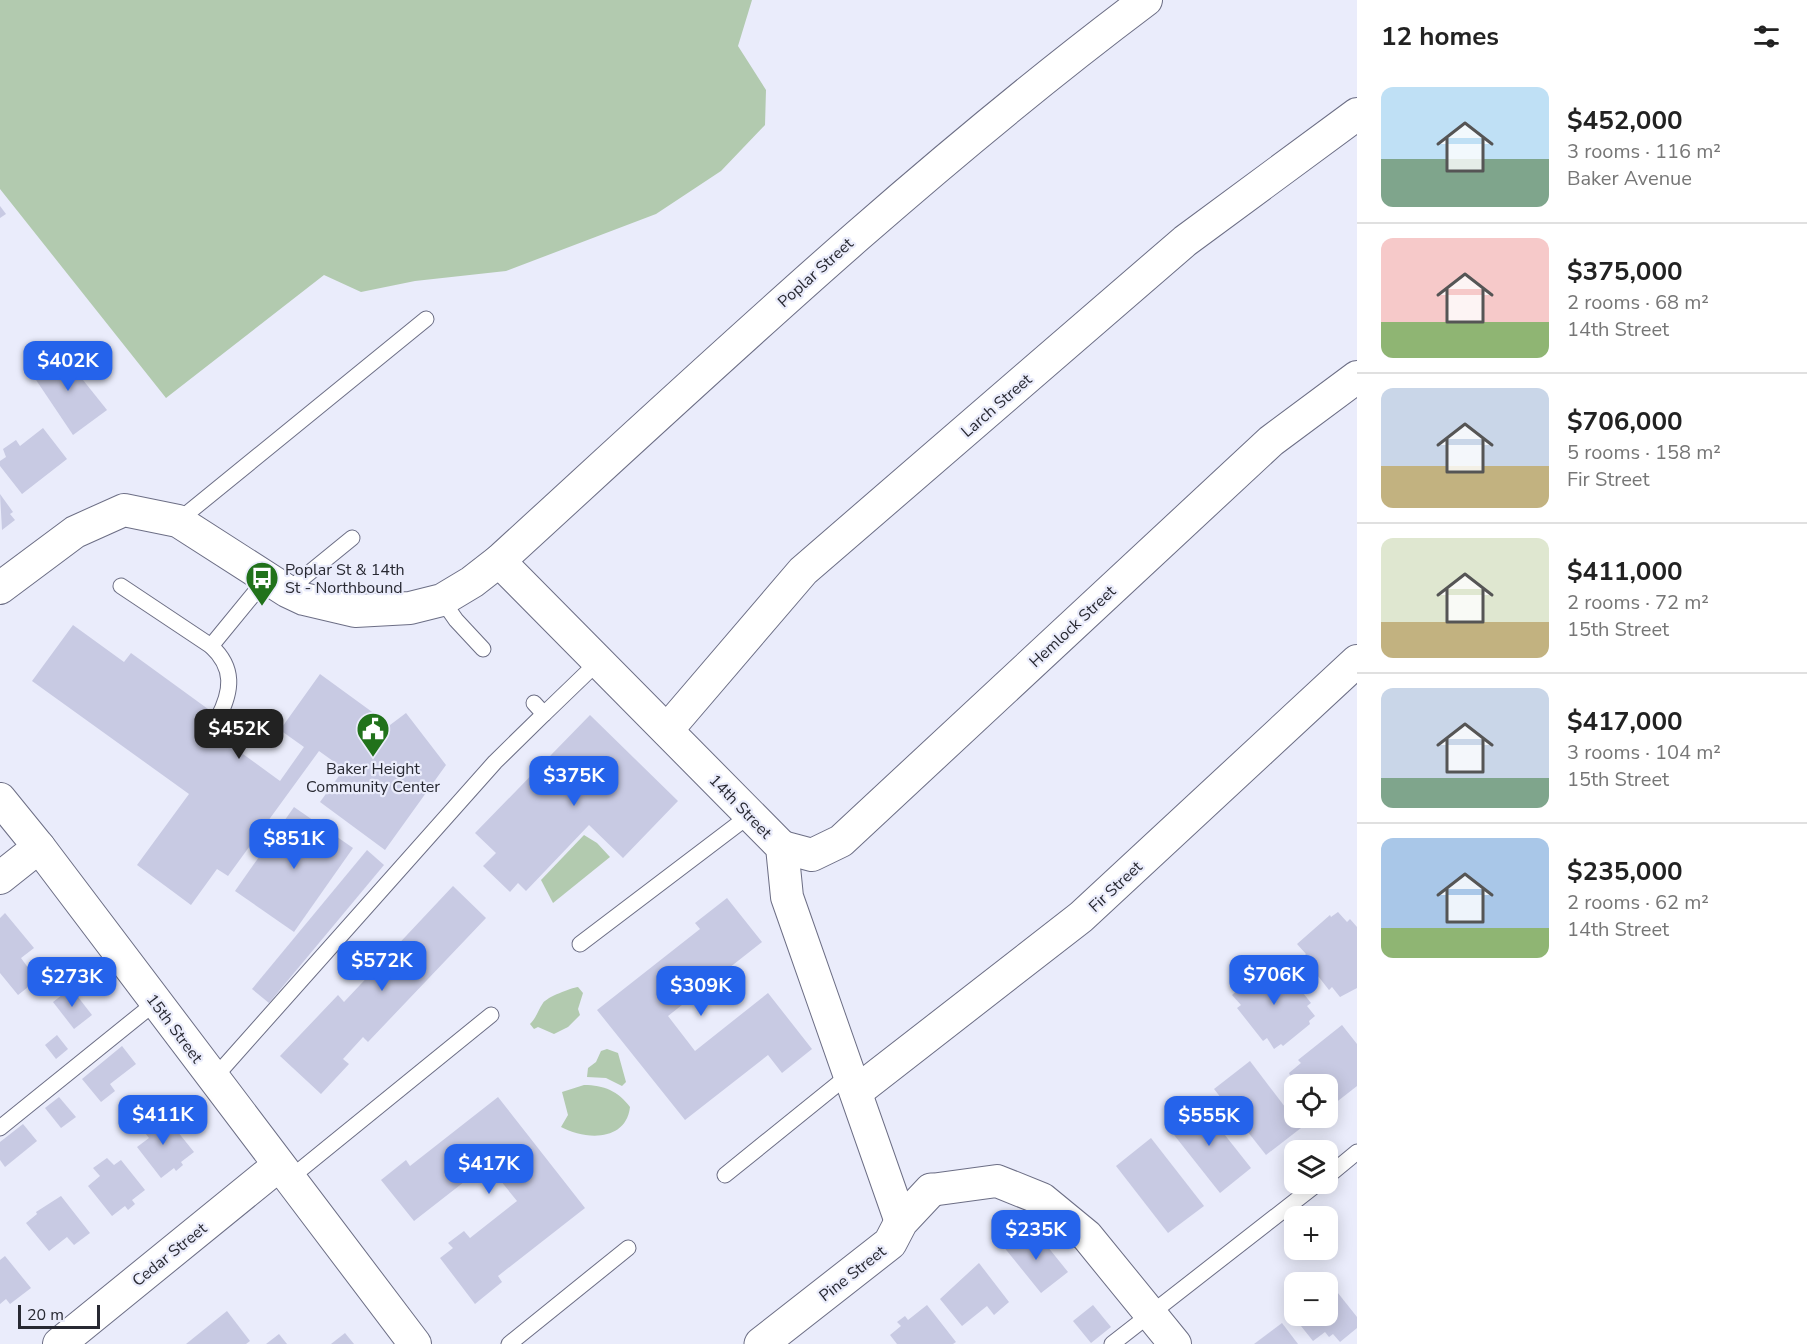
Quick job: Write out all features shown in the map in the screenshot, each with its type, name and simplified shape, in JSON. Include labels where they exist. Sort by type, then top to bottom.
[{"type":"street","name":"Poplar Street","points":[[178,521],[276,585],[304,599],[355,611],[410,608],[442,600],[472,582],[499,561],[856,235],[1045,75],[1146,0]]},
{"type":"street","name":"Larch Street","points":[[667,730],[803,571],[1185,241],[1357,114]]},
{"type":"street","name":"Hemlock Street","points":[[782,847],[812,855],[841,841],[1271,441],[1357,377]]},
{"type":"street","points":[[0,588],[75,532],[124,510],[178,521]]},
{"type":"street","name":"14th Street","points":[[499,561],[782,847],[787,897],[901,1222]]},
{"type":"street","name":"Fir Street","points":[[853,1083],[1081,917],[1357,661]]},
{"type":"street","name":"15th Street","points":[[0,799],[39,847],[415,1344]]},
{"type":"street","points":[[0,878],[39,847]]},
{"type":"street","name":"Cedar Street","points":[[59,1344],[284,1172]]},
{"type":"street","points":[[931,1190],[997,1181],[1042,1199],[1087,1236],[1175,1344]]},
{"type":"street","name":"Pine Street","points":[[761,1344],[890,1243],[901,1222],[931,1190]]},
{"type":"lane","points":[[178,521],[426,318]]},
{"type":"lane","points":[[211,646],[276,585],[352,538]]},
{"type":"lane","points":[[121,586],[211,646],[220,655],[229,675],[229,697],[218,718]]},
{"type":"lane","points":[[442,600],[456,620],[483,649]]},
{"type":"lane","points":[[214,1078],[495,762],[539,709],[599,661]]},
{"type":"lane","points":[[579,944],[750,815]]},
{"type":"lane","points":[[0,1128],[156,1002]]},
{"type":"lane","points":[[284,1172],[491,1015]]},
{"type":"lane","points":[[725,1175],[853,1083]]},
{"type":"lane","points":[[1338,1168],[1357,1152]]},
{"type":"lane","points":[[1112,1344],[1304,1194]]},
{"type":"lane","points":[[509,1344],[628,1248]]},
{"type":"green space","points":[[0,0],[752,0],[738,46],[766,90],[765,125],[721,171],[656,214],[506,271],[415,281],[361,292],[324,275],[166,398],[0,189]]},
{"type":"green space","points":[[584,835],[597,843],[610,857],[553,903],[541,880]]},
{"type":"green space","points":[[578,987],[583,993],[578,1009],[580,1015],[568,1027],[554,1034],[538,1027],[534,1029],[530,1024],[545,1001],[559,993]]},
{"type":"green space","points":[[607,1049],[618,1053],[626,1082],[622,1086],[606,1078],[587,1077],[588,1068],[596,1062],[601,1051]]},
{"type":"green space","points":[[584,1085],[610,1090],[625,1101],[630,1107],[621,1127],[613,1132],[592,1136],[561,1127],[568,1115],[562,1092]]},
{"type":"building","points":[[0,206],[6,214],[0,218]]},
{"type":"building","points":[[59,350],[107,410],[73,435],[30,371]]},
{"type":"building","points":[[43,428],[67,459],[22,494],[0,466],[0,461],[6,457],[3,449],[16,440],[20,446]]},
{"type":"building","points":[[0,494],[13,512],[10,514],[15,520],[2,530]]},
{"type":"building","points":[[73,625],[124,662],[131,653],[208,709],[199,722],[280,781],[304,747],[280,730],[320,674],[390,725],[406,713],[446,765],[385,850],[320,802],[344,769],[319,751],[228,876],[217,869],[191,905],[137,865],[189,794],[32,681]]},
{"type":"building","points":[[590,715],[678,801],[623,858],[589,825],[526,891],[518,883],[510,892],[483,866],[496,853],[475,833]]},
{"type":"building","points":[[294,807],[353,848],[294,932],[235,891]]},
{"type":"building","points":[[367,850],[384,865],[269,1003],[252,989]]},
{"type":"building","points":[[453,886],[486,918],[368,1042],[363,1037],[343,1059],[349,1064],[321,1094],[280,1056],[338,995],[344,1002]]},
{"type":"building","points":[[727,898],[762,942],[668,1016],[695,1051],[768,993],[812,1049],[782,1073],[768,1055],[685,1120],[597,1010],[700,929],[695,923]]},
{"type":"building","points":[[1338,912],[1347,922],[1350,919],[1357,927],[1357,988],[1340,997],[1332,987],[1329,990],[1303,957],[1306,954],[1297,944],[1330,915],[1331,917]]},
{"type":"building","points":[[5,913],[34,948],[21,958],[37,980],[18,995],[0,973],[0,918]]},
{"type":"building","points":[[1272,963],[1281,973],[1285,970],[1311,1003],[1307,1006],[1315,1016],[1309,1021],[1310,1024],[1283,1046],[1281,1044],[1274,1049],[1267,1038],[1263,1041],[1237,1008],[1241,1005],[1232,995],[1264,966],[1266,968]]},
{"type":"building","points":[[71,988],[92,1015],[74,1029],[53,1002]]},
{"type":"building","points":[[1342,1025],[1357,1044],[1357,1086],[1338,1101],[1338,1074],[1289,1074],[1301,1063],[1298,1060]]},
{"type":"building","points":[[57,1035],[68,1049],[56,1059],[45,1045]]},
{"type":"building","points":[[122,1046],[136,1064],[110,1084],[115,1091],[101,1102],[82,1079]]},
{"type":"building","points":[[1250,1061],[1284,1106],[1284,1128],[1301,1128],[1266,1155],[1214,1089]]},
{"type":"building","points":[[59,1097],[76,1117],[61,1128],[45,1108]]},
{"type":"building","points":[[498,1097],[585,1208],[498,1276],[502,1282],[475,1304],[440,1258],[453,1248],[448,1243],[464,1231],[470,1238],[517,1201],[487,1164],[414,1221],[381,1180],[406,1160],[410,1166]]},
{"type":"building","points":[[1198,1101],[1251,1168],[1220,1193],[1167,1126]]},
{"type":"building","points":[[151,1114],[164,1126],[169,1121],[194,1152],[181,1162],[183,1165],[176,1171],[174,1168],[161,1178],[137,1147],[149,1138],[138,1124]]},
{"type":"building","points":[[23,1124],[37,1141],[5,1167],[0,1160],[0,1142]]},
{"type":"building","points":[[1151,1138],[1204,1206],[1168,1233],[1116,1166]]},
{"type":"building","points":[[107,1158],[114,1165],[121,1160],[145,1190],[132,1200],[135,1204],[128,1210],[125,1206],[112,1216],[88,1186],[100,1176],[93,1168]]},
{"type":"building","points":[[61,1196],[90,1233],[74,1245],[67,1237],[49,1251],[26,1223],[37,1214],[36,1212]]},
{"type":"building","points":[[1035,1231],[1068,1272],[1041,1293],[1003,1246],[1017,1235],[1022,1241]]},
{"type":"building","points":[[5,1256],[31,1288],[10,1304],[6,1299],[0,1304],[0,1260]]},
{"type":"building","points":[[979,1263],[1009,1302],[994,1315],[987,1306],[962,1326],[940,1299]]},
{"type":"building","points":[[1338,1293],[1357,1317],[1357,1328],[1340,1342],[1333,1334],[1329,1337],[1325,1332],[1313,1341],[1301,1326],[1338,1326]]},
{"type":"building","points":[[927,1305],[956,1342],[953,1344],[897,1344],[890,1335],[901,1326],[897,1322],[905,1316],[908,1320]]},
{"type":"building","points":[[1093,1305],[1111,1327],[1091,1343],[1073,1321]]},
{"type":"building","points":[[227,1311],[250,1341],[246,1344],[186,1344]]},
{"type":"building","points":[[1282,1323],[1298,1344],[1254,1344]]},
{"type":"building","points":[[345,1333],[354,1344],[331,1344]]},
{"type":"building","points":[[279,1334],[287,1344],[266,1344]]},
{"type":"place","name":"Poplar St & 14th St - Northbound","points":[[262,607]]},
{"type":"place","name":"Baker Height Community Center","points":[[373,758]]}]
